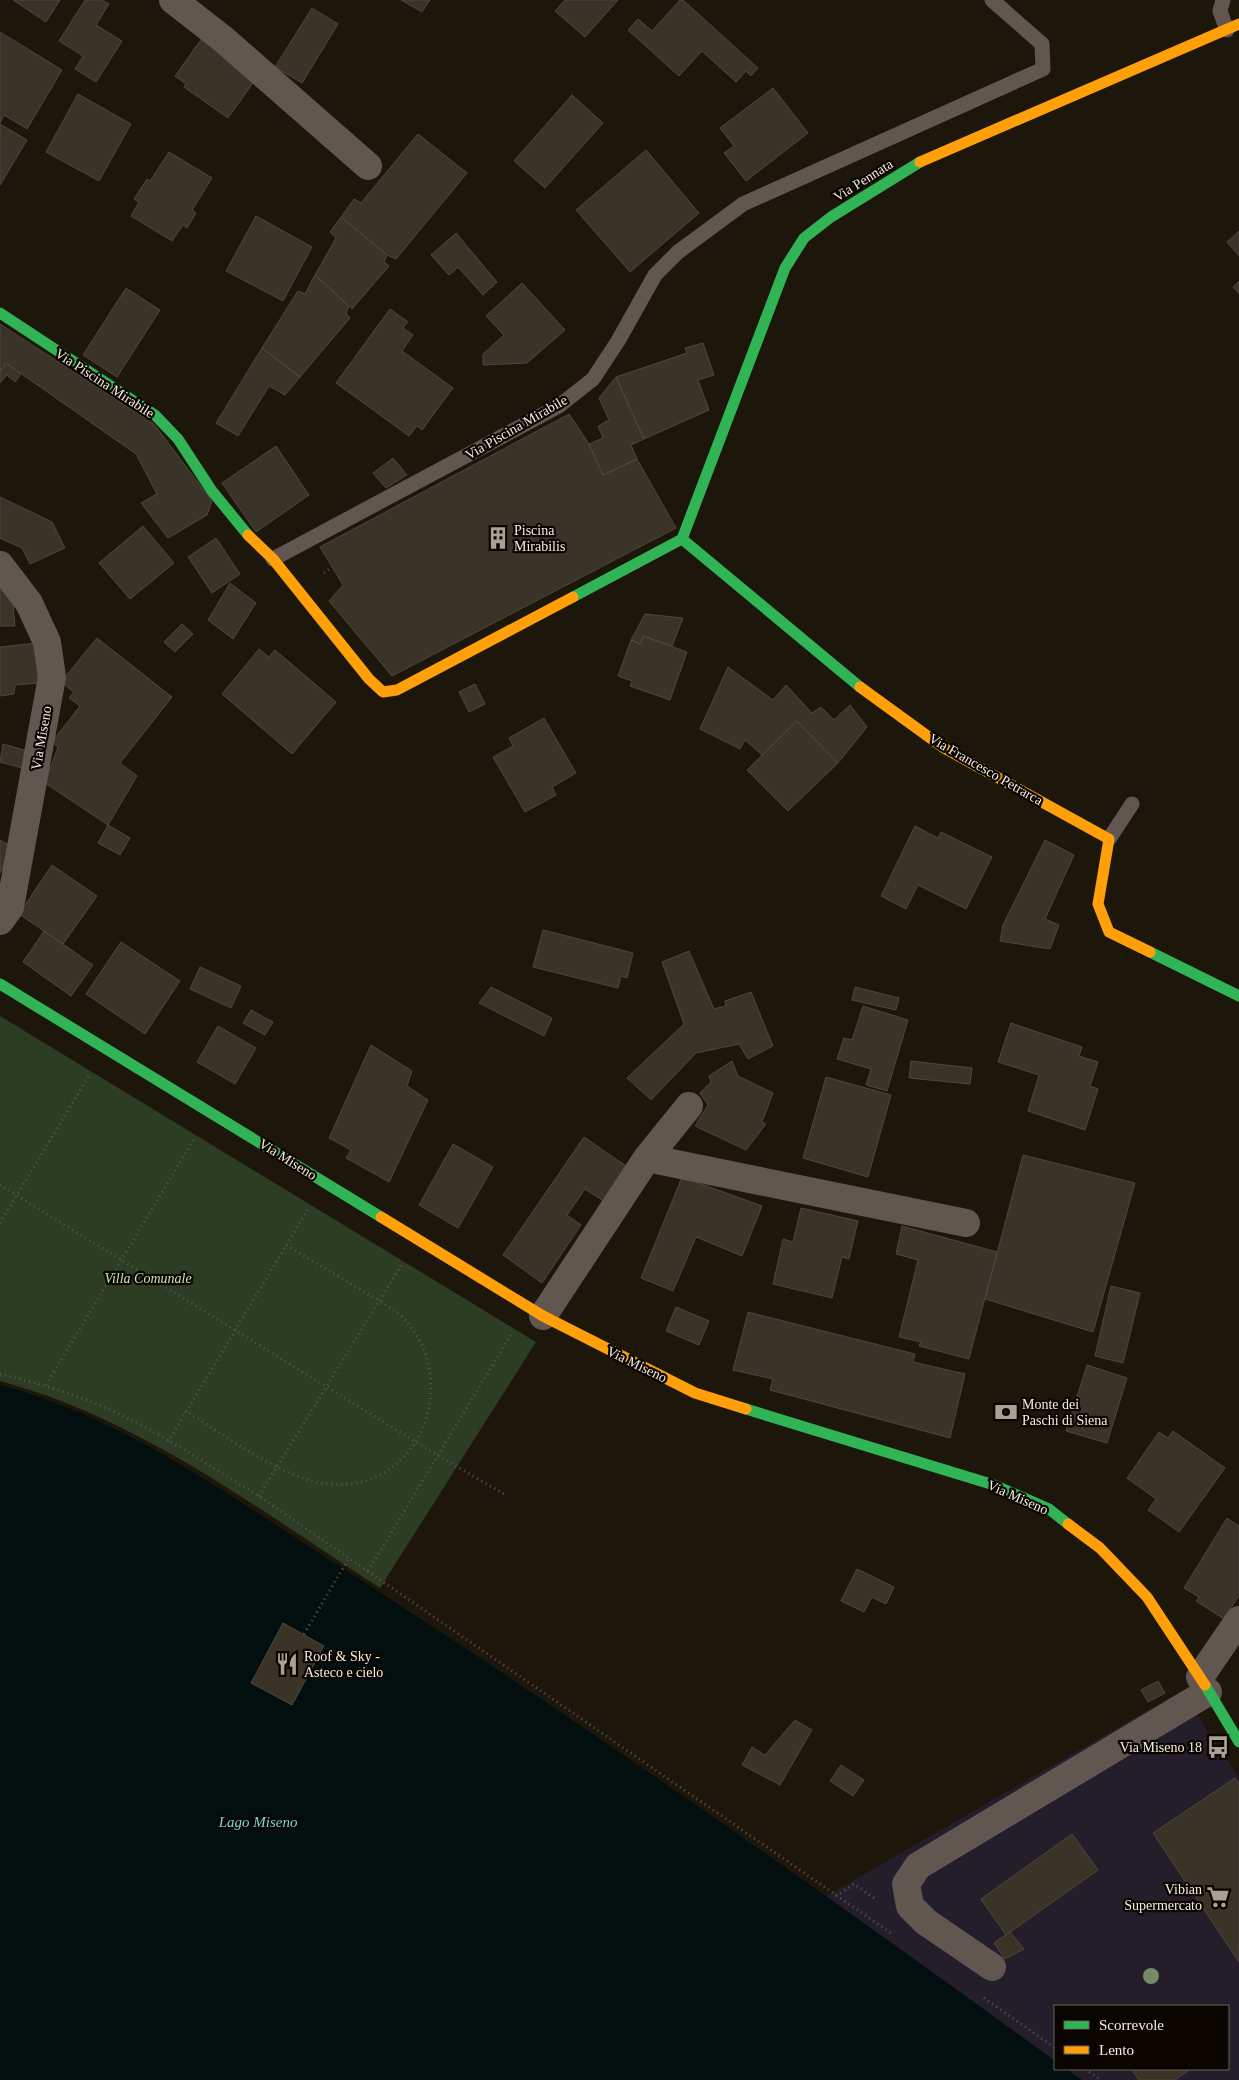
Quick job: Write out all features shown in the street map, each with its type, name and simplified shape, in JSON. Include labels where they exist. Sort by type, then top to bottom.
[{"type":"street","points":[[173,0],[224,39],[368,166]]},
{"type":"street","name":"Via Pennata","points":[[682,539],[785,268],[804,238],[831,218],[922,161],[1233,27]]},
{"type":"street","name":"Via Piscina Mirabile","points":[[0,313],[156,415],[178,439],[212,491],[240,528],[272,559],[369,679],[383,692],[397,690],[682,539]]},
{"type":"street","name":"Via Francesco Petrarca","points":[[682,539],[875,700],[944,748],[1109,839]]},
{"type":"street","name":"Via Miseno","points":[[0,565],[29,603],[47,642],[52,677],[10,906],[0,921]]},
{"type":"street","points":[[1109,839],[1098,904],[1109,932],[1239,996]]},
{"type":"street","name":"Via Miseno","points":[[0,984],[543,1316],[695,1393],[994,1484],[1049,1509],[1100,1548],[1147,1597],[1204,1684],[1239,1742]]},
{"type":"street","points":[[543,1316],[647,1158],[689,1106]]},
{"type":"street","points":[[647,1158],[966,1223]]},
{"type":"street","points":[[992,1967],[926,1922],[910,1906],[906,1884],[918,1866],[1204,1684],[1239,1620]]},
{"type":"lane","name":"Via Piscina Mirabile","points":[[272,559],[559,406],[593,379],[618,341],[655,275],[678,252],[743,204],[1043,69],[1042,44],[992,0]]},
{"type":"lane","points":[[1223,0],[1220,11],[1233,27]]},
{"type":"lane","points":[[1109,839],[1132,804]]},
{"type":"path","points":[[0,1224],[94,1067]]},
{"type":"path","points":[[46,1385],[195,1138]]},
{"type":"path","points":[[0,1185],[437,1455],[504,1494]]},
{"type":"path","points":[[168,1442],[185,1410],[309,1208]]},
{"type":"path","points":[[185,1410],[303,1480],[330,1485],[360,1482],[385,1472],[404,1458],[417,1442],[425,1424],[432,1397],[430,1370],[423,1347],[407,1321],[379,1301],[286,1246]]},
{"type":"path","points":[[259,1496],[406,1257]]},
{"type":"path","points":[[368,1571],[512,1332]]},
{"type":"path","points":[[0,1374],[46,1385],[107,1408],[259,1496],[893,1935]]},
{"type":"path","points":[[304,1634],[349,1558]]},
{"type":"path","points":[[836,1896],[854,1884],[880,1902],[906,1884]]},
{"type":"path","points":[[982,1997],[1054,2047]]},
{"type":"path","points":[[1086,2070],[1101,2080]]},
{"type":"shaded area","points":[[1181,1691],[1239,1778],[1239,2080],[1082,2080],[1067,2070],[1229,2070],[1229,2005],[1054,2005],[1054,2060],[825,1897]]},
{"type":"green space","name":"Villa Comunale","points":[[0,1016],[536,1342],[380,1588],[244,1498],[150,1443],[102,1418],[52,1398],[0,1381]]},
{"type":"water","name":"Lago Miseno","points":[[0,1385],[47,1400],[92,1418],[136,1440],[221,1489],[614,1748],[880,1934],[1054,2060],[1054,2070],[1067,2070],[1082,2080],[0,2080]]},
{"type":"building","points":[[13,0],[60,0],[46,22]]},
{"type":"building","points":[[85,0],[102,0],[109,4],[96,25],[122,41],[96,82],[75,69],[83,56],[59,41]]},
{"type":"building","points":[[401,0],[430,0],[422,12]]},
{"type":"building","points":[[565,0],[618,0],[585,37],[555,11]]},
{"type":"building","points":[[680,0],[683,0],[758,68],[751,76],[746,71],[736,82],[702,51],[679,76],[628,30],[638,19],[652,31]]},
{"type":"building","points":[[312,8],[338,24],[302,83],[275,67]]},
{"type":"building","points":[[0,32],[62,70],[27,129],[4,115],[0,123]]},
{"type":"building","points":[[205,34],[260,73],[228,118],[184,87],[186,84],[175,76]]},
{"type":"building","points":[[773,88],[808,133],[746,181],[724,153],[734,146],[720,128]]},
{"type":"building","points":[[78,94],[131,124],[99,181],[46,152]]},
{"type":"building","points":[[572,95],[603,123],[545,188],[514,161]]},
{"type":"building","points":[[0,124],[27,140],[0,185]]},
{"type":"building","points":[[418,134],[467,173],[396,259],[387,255],[341,217],[354,199],[361,203]]},
{"type":"building","points":[[646,150],[699,213],[630,272],[576,210]]},
{"type":"building","points":[[169,152],[212,178],[192,210],[196,213],[187,228],[183,225],[172,241],[131,216],[139,202],[134,199],[147,179],[150,181]]},
{"type":"building","points":[[256,216],[312,247],[283,301],[226,271]]},
{"type":"building","points":[[341,217],[387,255],[384,262],[389,266],[352,309],[315,275],[336,238],[330,232]]},
{"type":"building","points":[[1239,231],[1239,256],[1227,242]]},
{"type":"building","points":[[456,233],[497,282],[483,295],[458,267],[449,275],[431,255]]},
{"type":"building","points":[[315,275],[349,306],[346,313],[350,318],[300,377],[262,348],[298,291],[305,294]]},
{"type":"building","points":[[1239,281],[1239,294],[1233,287]]},
{"type":"building","points":[[522,283],[565,330],[527,363],[483,365],[483,354],[504,335],[486,316]]},
{"type":"building","points":[[126,288],[160,310],[117,377],[83,355]]},
{"type":"building","points":[[390,309],[408,322],[403,328],[413,335],[402,351],[453,388],[422,430],[417,426],[409,436],[336,383]]},
{"type":"building","points":[[0,324],[154,424],[212,501],[207,515],[168,538],[141,503],[157,494],[136,454],[6,363],[0,371]]},
{"type":"building","points":[[703,343],[714,375],[698,380],[709,410],[644,439],[616,377],[687,353],[685,348]]},
{"type":"building","points":[[262,348],[300,377],[285,395],[269,386],[238,436],[216,423]]},
{"type":"building","points":[[6,363],[21,374],[15,382],[7,375],[0,383],[0,371]]},
{"type":"building","points":[[616,377],[644,439],[631,445],[637,459],[603,475],[589,444],[603,438],[598,426],[609,420],[599,398]]},
{"type":"building","name":"Piscina Mirabilis","points":[[569,414],[589,444],[603,475],[637,459],[676,528],[392,676],[329,601],[343,585],[320,547]]},
{"type":"building","points":[[276,446],[309,495],[256,532],[222,483]]},
{"type":"building","points":[[393,458],[407,475],[386,488],[373,473]]},
{"type":"building","points":[[0,497],[52,522],[65,548],[30,564],[22,548],[0,538]]},
{"type":"building","points":[[143,526],[174,563],[130,599],[99,563]]},
{"type":"building","points":[[216,538],[240,574],[212,593],[188,557]]},
{"type":"building","points":[[230,583],[256,603],[233,639],[208,620]]},
{"type":"building","points":[[0,584],[11,584],[15,626],[0,626]]},
{"type":"building","points":[[645,614],[683,618],[672,646],[643,636],[640,644],[631,640]]},
{"type":"building","points":[[182,624],[193,634],[175,652],[164,642]]},
{"type":"building","points":[[643,636],[687,652],[670,700],[630,686],[632,681],[618,676],[631,640],[640,644]]},
{"type":"building","points":[[97,638],[172,697],[120,763],[137,776],[108,825],[45,783],[58,747],[52,742],[80,706],[69,698],[74,692],[61,682]]},
{"type":"building","points":[[37,643],[38,683],[15,685],[14,694],[0,696],[0,647]]},
{"type":"building","points":[[259,649],[269,657],[275,650],[336,702],[292,754],[222,694]]},
{"type":"building","points":[[728,667],[773,700],[786,685],[812,713],[821,707],[834,720],[850,705],[867,727],[838,763],[797,721],[762,755],[745,740],[740,749],[700,729]]},
{"type":"building","points":[[475,684],[485,704],[469,712],[459,692]]},
{"type":"building","points":[[544,718],[576,773],[552,787],[556,795],[525,812],[493,757],[513,746],[509,738]]},
{"type":"building","points":[[797,721],[838,763],[788,811],[747,770]]},
{"type":"building","points":[[3,744],[31,752],[26,769],[0,762]]},
{"type":"building","points":[[108,825],[130,838],[120,855],[98,843]]},
{"type":"building","points":[[915,826],[938,838],[941,832],[992,857],[966,909],[918,885],[906,909],[881,896]]},
{"type":"building","points":[[0,840],[13,847],[0,873]]},
{"type":"building","points":[[1045,840],[1074,855],[1045,919],[1059,925],[1050,949],[1000,941],[1003,925]]},
{"type":"building","points":[[52,865],[97,896],[63,944],[19,914]]},
{"type":"building","points":[[543,930],[633,953],[627,978],[621,976],[618,988],[533,967]]},
{"type":"building","points":[[44,931],[93,965],[71,996],[23,962]]},
{"type":"building","points":[[121,942],[180,981],[145,1034],[86,994]]},
{"type":"building","points":[[689,951],[714,1009],[726,1006],[725,1001],[751,992],[773,1046],[748,1059],[739,1044],[696,1053],[651,1100],[627,1078],[684,1024],[662,962]]},
{"type":"building","points":[[200,967],[241,986],[231,1008],[190,989]]},
{"type":"building","points":[[491,987],[552,1018],[544,1036],[479,1003]]},
{"type":"building","points":[[855,987],[899,998],[896,1010],[852,1000]]},
{"type":"building","points":[[863,1006],[908,1020],[887,1091],[866,1085],[871,1069],[837,1059],[844,1038],[852,1040]]},
{"type":"building","points":[[251,1010],[273,1022],[265,1035],[243,1023]]},
{"type":"building","points":[[1011,1023],[1082,1047],[1079,1056],[1098,1062],[1090,1086],[1098,1089],[1085,1130],[1028,1111],[1039,1075],[998,1062]]},
{"type":"building","points":[[218,1026],[256,1048],[235,1084],[197,1062]]},
{"type":"building","points":[[371,1045],[412,1071],[407,1086],[428,1100],[389,1182],[346,1158],[351,1150],[329,1138]]},
{"type":"building","points":[[732,1061],[738,1076],[773,1093],[762,1122],[766,1124],[746,1150],[695,1126],[708,1105],[700,1093],[711,1082],[709,1076]]},
{"type":"building","points":[[911,1061],[972,1068],[970,1084],[909,1078]]},
{"type":"building","points":[[826,1077],[891,1095],[868,1177],[803,1158]]},
{"type":"building","points":[[584,1137],[629,1168],[605,1202],[585,1189],[567,1215],[581,1225],[542,1283],[503,1255]]},
{"type":"building","points":[[453,1144],[493,1167],[458,1228],[419,1205]]},
{"type":"building","points":[[1023,1155],[1135,1183],[1093,1332],[985,1299]]},
{"type":"building","points":[[682,1177],[762,1206],[742,1256],[696,1237],[673,1291],[641,1278]]},
{"type":"building","points":[[801,1208],[858,1221],[849,1259],[842,1257],[832,1298],[773,1284],[783,1239],[793,1242]]},
{"type":"building","points":[[902,1226],[997,1252],[969,1359],[919,1346],[921,1342],[899,1337],[918,1260],[896,1254]]},
{"type":"building","points":[[1111,1286],[1140,1293],[1123,1363],[1095,1356]]},
{"type":"building","points":[[676,1307],[709,1321],[699,1345],[666,1331]]},
{"type":"building","points":[[748,1312],[915,1354],[913,1362],[965,1374],[950,1438],[770,1390],[773,1379],[733,1370]]},
{"type":"building","points":[[1087,1365],[1127,1378],[1107,1443],[1066,1431]]},
{"type":"building","points":[[1173,1431],[1225,1468],[1179,1532],[1148,1510],[1156,1499],[1127,1478],[1159,1432],[1168,1438]]},
{"type":"building","points":[[1227,1518],[1239,1526],[1239,1595],[1224,1619],[1196,1601],[1199,1597],[1184,1588]]},
{"type":"building","points":[[857,1569],[894,1587],[886,1604],[872,1597],[864,1612],[841,1601]]},
{"type":"building","name":"Roof & Sky - Asteco e cielo","points":[[283,1623],[324,1646],[292,1705],[251,1683]]},
{"type":"building","points":[[1158,1681],[1165,1693],[1148,1702],[1141,1690]]},
{"type":"building","points":[[795,1720],[812,1730],[780,1785],[742,1765],[752,1747],[765,1755]]},
{"type":"building","points":[[841,1765],[864,1780],[853,1796],[830,1781]]},
{"type":"building","name":"Vibian Supermercato","points":[[1235,1778],[1239,1784],[1239,1962],[1153,1833]]},
{"type":"building","points":[[1072,1834],[1098,1870],[1006,1935],[981,1899]]},
{"type":"building","points":[[1010,1932],[1024,1949],[1005,1959],[994,1943]]},
{"type":"building","points":[[1132,2070],[1188,2071],[1175,2080],[1139,2080]]},
{"type":"traffic: fast","points":[[682,539],[785,268],[804,238],[831,217],[920,162]]},
{"type":"traffic: fast","points":[[0,313],[155,415],[178,439],[212,491],[248,535]]},
{"type":"traffic: fast","points":[[573,597],[682,539]]},
{"type":"traffic: fast","points":[[682,539],[860,687]]},
{"type":"traffic: fast","points":[[1150,952],[1239,996]]},
{"type":"traffic: fast","points":[[0,984],[381,1217]]},
{"type":"traffic: fast","points":[[746,1409],[994,1485],[1049,1509],[1068,1524]]},
{"type":"traffic: fast","points":[[1205,1685],[1239,1742]]},
{"type":"traffic: slow","points":[[920,162],[1239,24]]},
{"type":"traffic: slow","points":[[248,535],[273,559],[369,679],[383,692],[397,690],[573,597]]},
{"type":"traffic: slow","points":[[860,687],[944,748],[1109,839],[1098,904],[1109,932],[1150,952]]},
{"type":"traffic: slow","points":[[381,1217],[543,1316],[695,1393],[746,1409]]},
{"type":"traffic: slow","points":[[1068,1524],[1100,1548],[1147,1597],[1205,1685]]},
{"type":"place","name":"Piscina Mirabilis","points":[[498,538]]},
{"type":"place","name":"Monte dei Paschi di Siena","points":[[1006,1412]]},
{"type":"place","name":"Roof & Sky - Asteco e cielo","points":[[287,1664]]},
{"type":"place","name":"Via Miseno 18","points":[[1218,1747]]},
{"type":"place","name":"Vibian Supermercato","points":[[1218,1897]]}]
